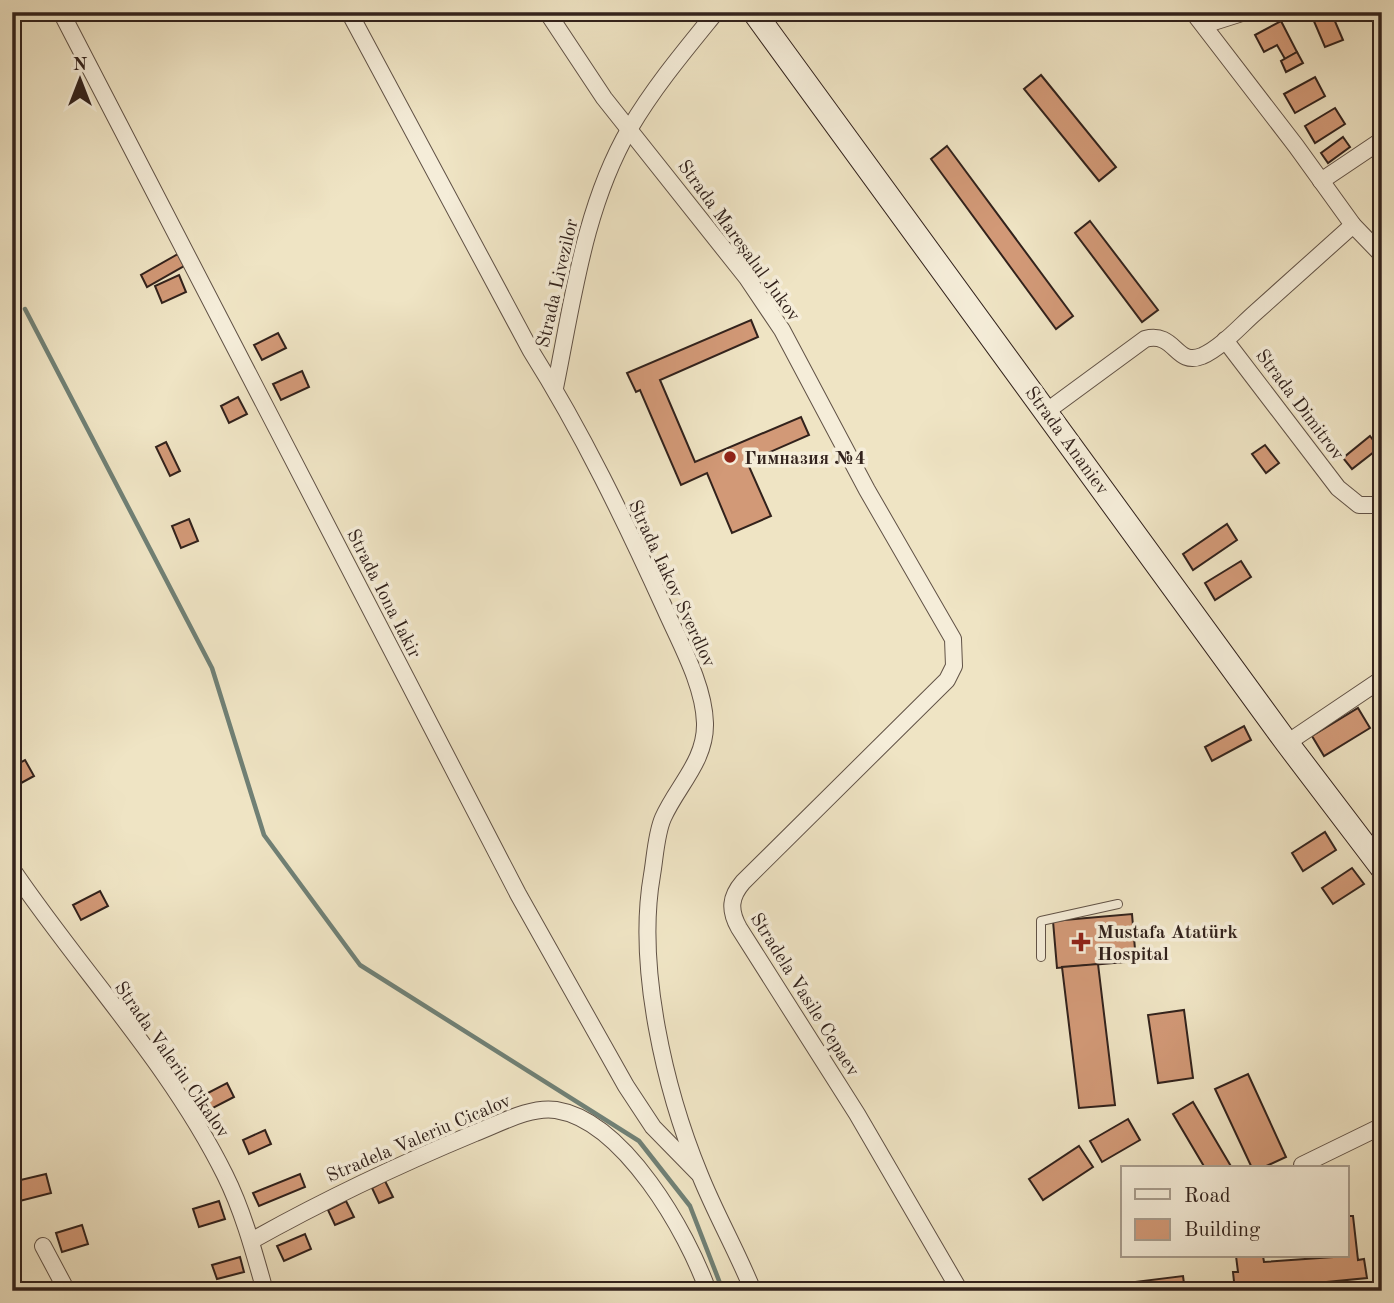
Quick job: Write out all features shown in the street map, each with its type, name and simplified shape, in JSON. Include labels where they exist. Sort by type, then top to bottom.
[{"type":"street","name":"Strada Iona Iakir","points":[[61,12],[518,894],[626,1086],[653,1127],[700,1175]]},
{"type":"street","name":"Strada Iakov Sverdlov","points":[[349,12],[531,351],[555,388],[643,561],[700,694],[705,724],[698,760],[661,821],[652,878],[649,917],[655,1004],[664,1054],[700,1175],[753,1291]]},
{"type":"street","name":"Strada Mareșalul Jukov","points":[[547,12],[604,98],[747,278],[782,330],[867,490],[953,639],[956,654]]},
{"type":"street","name":"Strada Livezilor","points":[[555,388],[582,249],[598,199],[630,128],[716,12]]},
{"type":"street","name":"Strada Ananiev","points":[[754,12],[1287,743],[1382,868]]},
{"type":"street","points":[[1193,12],[1353,225],[1382,256]]},
{"type":"street","points":[[1204,25],[1245,12]]},
{"type":"street","points":[[1321,181],[1382,140]]},
{"type":"street","points":[[1047,411],[1145,339],[1155,336],[1166,339],[1174,349],[1190,358],[1201,356],[1225,340],[1353,225]]},
{"type":"street","name":"Strada Dimitrov","points":[[1225,340],[1338,488],[1359,505],[1382,505]]},
{"type":"street","name":"Stradela Vasile Cepaev","points":[[956,654],[947,680],[743,882],[731,903],[733,917],[739,928],[857,1114],[960,1291]]},
{"type":"street","points":[[1287,743],[1382,680]]},
{"type":"street","name":"Strada Valeriu Cikalov","points":[[12,869],[156,1065],[200,1130],[226,1176],[251,1241],[265,1291]]},
{"type":"street","name":"Stradela Valeriu Cicalov","points":[[251,1241],[394,1166],[515,1117],[540,1110],[555,1110],[569,1114],[609,1137],[645,1177],[679,1228],[708,1291]]},
{"type":"street","points":[[1302,1165],[1382,1126]]},
{"type":"street","points":[[43,1246],[67,1291]]},
{"type":"lane","points":[[1041,957],[1041,921],[1118,904]]},
{"type":"building","points":[[1310,12],[1331,12],[1343,40],[1325,47]]},
{"type":"building","points":[[1281,21],[1297,52],[1285,59],[1277,45],[1264,52],[1255,35]]},
{"type":"building","points":[[1297,52],[1303,63],[1286,72],[1281,61]]},
{"type":"building","points":[[1041,75],[1116,167],[1099,181],[1024,89]]},
{"type":"building","points":[[1315,77],[1325,96],[1295,113],[1284,94]]},
{"type":"building","points":[[1335,108],[1345,124],[1315,143],[1305,126]]},
{"type":"building","points":[[1343,137],[1350,147],[1328,163],[1321,153]]},
{"type":"building","points":[[947,146],[1073,316],[1056,329],[931,159]]},
{"type":"building","points":[[1090,221],[1158,310],[1142,322],[1075,233]]},
{"type":"building","points":[[178,254],[184,266],[147,287],[141,275]]},
{"type":"building","points":[[179,275],[186,292],[162,303],[155,286]]},
{"type":"building","points":[[751,320],[758,337],[660,380],[695,462],[801,417],[809,435],[747,462],[771,516],[732,533],[707,473],[681,485],[640,390],[636,392],[627,373]]},
{"type":"building","points":[[278,333],[286,348],[262,360],[254,345]]},
{"type":"building","points":[[302,371],[309,387],[281,400],[273,384]]},
{"type":"building","points":[[238,397],[247,414],[229,423],[221,406]]},
{"type":"building","points":[[1370,436],[1379,448],[1352,469],[1343,458]]},
{"type":"building","points":[[166,442],[180,471],[170,476],[156,447]]},
{"type":"building","points":[[1265,445],[1279,463],[1266,473],[1252,454]]},
{"type":"building","points":[[189,519],[198,541],[181,548],[172,526]]},
{"type":"building","points":[[1227,524],[1237,540],[1193,570],[1183,554]]},
{"type":"building","points":[[1241,561],[1251,577],[1215,600],[1205,583]]},
{"type":"building","points":[[1358,708],[1370,728],[1324,756],[1312,736]]},
{"type":"building","points":[[1244,726],[1251,740],[1212,761],[1205,747]]},
{"type":"building","points":[[25,760],[34,776],[12,788],[12,767]]},
{"type":"building","points":[[1325,832],[1336,850],[1303,871],[1292,853]]},
{"type":"building","points":[[1352,868],[1364,884],[1333,904],[1322,888]]},
{"type":"building","points":[[100,891],[108,906],[81,920],[73,905]]},
{"type":"building","points":[[1132,914],[1136,961],[1057,968],[1053,921]]},
{"type":"building","points":[[1098,964],[1115,1105],[1079,1108],[1062,967]]},
{"type":"building","points":[[1184,1010],[1193,1078],[1158,1083],[1148,1015]]},
{"type":"building","points":[[1248,1074],[1286,1157],[1266,1166],[1251,1166],[1215,1089]]},
{"type":"building","points":[[227,1083],[234,1097],[209,1110],[202,1096]]},
{"type":"building","points":[[1193,1102],[1231,1166],[1204,1166],[1173,1114]]},
{"type":"building","points":[[1128,1119],[1140,1140],[1102,1162],[1090,1141]]},
{"type":"building","points":[[265,1130],[271,1144],[249,1154],[243,1140]]},
{"type":"building","points":[[1079,1146],[1093,1167],[1043,1200],[1029,1179]]},
{"type":"building","points":[[46,1174],[51,1193],[12,1203],[12,1182]]},
{"type":"building","points":[[300,1174],[305,1187],[259,1206],[253,1193]]},
{"type":"building","points":[[385,1181],[393,1197],[379,1203],[372,1188]]},
{"type":"building","points":[[219,1201],[225,1219],[199,1227],[193,1209]]},
{"type":"building","points":[[346,1201],[354,1217],[335,1225],[328,1210]]},
{"type":"building","points":[[1348,1216],[1353,1216],[1358,1260],[1364,1259],[1367,1278],[1235,1291],[1233,1272],[1238,1272],[1236,1258],[1263,1258],[1264,1262],[1348,1258]]},
{"type":"building","points":[[82,1225],[88,1244],[62,1252],[56,1233]]},
{"type":"building","points":[[305,1234],[311,1249],[284,1261],[277,1246]]},
{"type":"building","points":[[240,1257],[244,1272],[217,1279],[212,1265]]},
{"type":"building","points":[[1183,1276],[1185,1291],[1119,1291],[1118,1284]]},
{"type":"waterway","points":[[25,309],[212,668],[264,835],[360,965],[639,1141],[690,1206],[723,1291]]},
{"type":"place","name":"Гимназия №4","points":[[730,457]]},
{"type":"place","name":"Mustafa Atatürk Hospital","points":[[1081,942]]}]
